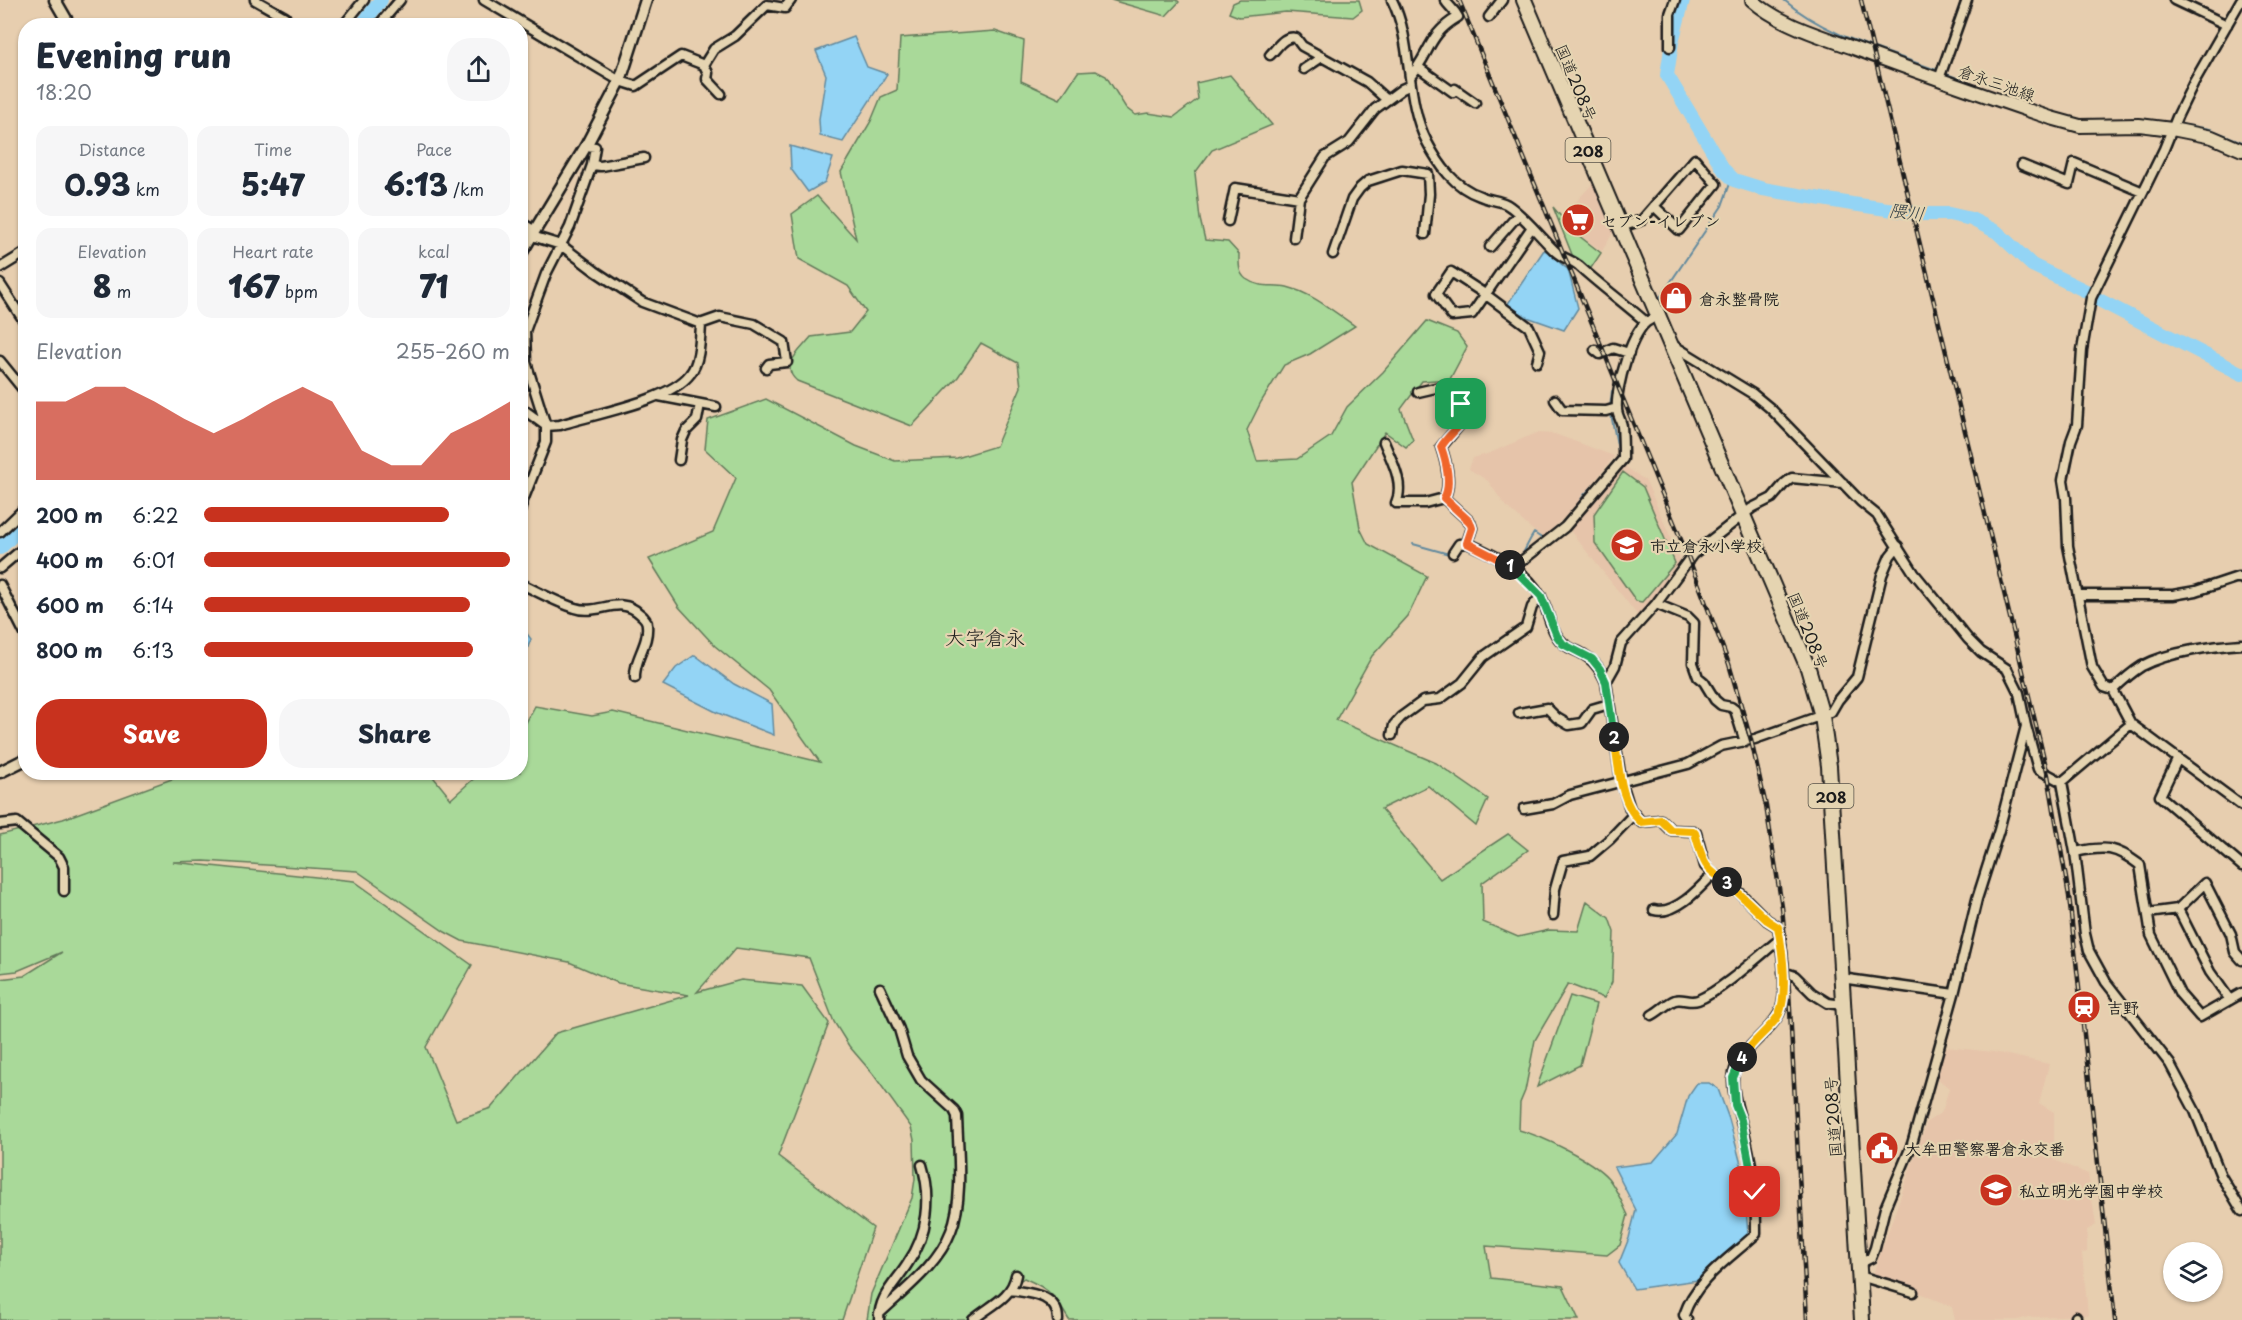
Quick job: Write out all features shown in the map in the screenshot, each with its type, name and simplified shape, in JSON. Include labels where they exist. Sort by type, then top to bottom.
[{"type":"highway","name":"国道208号","points":[[1524,0],[1621,227],[1653,311],[1671,344],[1808,668],[1822,716],[1829,766],[1862,1320]]},
{"type":"main road","name":"倉永三池線","points":[[1752,0],[1781,19],[1939,79],[2051,118],[2080,126],[2139,125],[2172,129],[2212,137],[2242,150]]},
{"type":"street","points":[[55,0],[65,18]]},
{"type":"street","points":[[255,0],[285,18]]},
{"type":"street","points":[[349,18],[364,0]]},
{"type":"street","points":[[385,18],[400,0]]},
{"type":"street","points":[[484,0],[514,18]]},
{"type":"street","points":[[528,242],[586,146],[620,81],[646,0]]},
{"type":"street","points":[[704,65],[714,49],[735,36],[767,5],[785,8],[791,0]]},
{"type":"street","points":[[1392,0],[1400,16],[1419,121],[1426,140],[1448,175],[1460,186],[1477,195],[1506,204],[1558,254],[1579,266],[1585,273],[1602,284],[1653,311],[1635,336],[1619,386],[1617,408],[1622,427],[1623,459],[1566,527],[1514,567]]},
{"type":"street","points":[[1294,238],[1299,198],[1325,157],[1349,142],[1375,109],[1411,81],[1438,30],[1458,17],[1445,0]]},
{"type":"street","points":[[1489,17],[1502,0]]},
{"type":"street","points":[[1670,47],[1670,14],[1675,0]]},
{"type":"street","points":[[1939,79],[1967,0]]},
{"type":"street","points":[[2174,0],[2227,25]]},
{"type":"street","points":[[2241,1],[2194,82],[2091,298],[2082,350],[2077,425],[2071,441],[2063,480],[2068,546],[2092,667],[2104,687],[2113,690],[2131,724],[2242,806]]},
{"type":"street","points":[[528,26],[620,81],[636,86],[681,56],[704,65],[708,73],[707,79],[721,94]]},
{"type":"street","points":[[1270,55],[1285,39],[1296,38],[1302,46],[1367,82],[1387,100]]},
{"type":"street","points":[[1304,69],[1322,57]]},
{"type":"street","points":[[1418,67],[1453,92],[1455,89],[1475,103]]},
{"type":"street","points":[[528,324],[546,274],[570,227],[592,165],[595,147],[586,146]]},
{"type":"street","points":[[592,165],[601,166],[644,158]]},
{"type":"street","points":[[1425,234],[1429,194],[1428,174],[1438,159]]},
{"type":"street","points":[[1621,227],[1642,220],[1654,206],[1695,159],[1716,184],[1679,230],[1654,206]]},
{"type":"street","points":[[2022,165],[2069,183],[2074,163],[2143,192]]},
{"type":"street","points":[[1334,254],[1352,199],[1368,181],[1402,170],[1428,174]]},
{"type":"street","points":[[1228,222],[1235,188],[1299,198]]},
{"type":"street","points":[[1490,247],[1518,215]]},
{"type":"street","points":[[528,228],[561,245],[642,302],[700,324],[720,317],[754,324],[784,342],[787,362],[769,364],[766,368]]},
{"type":"street","points":[[1532,228],[1485,294],[1472,314],[1452,316],[1436,294],[1451,272],[1485,294],[1528,327],[1540,351],[1537,363]]},
{"type":"street","points":[[0,268],[18,257]]},
{"type":"street","points":[[0,284],[18,312]]},
{"type":"street","points":[[528,413],[546,426],[560,425],[659,396],[686,379],[692,372],[697,359],[700,324]]},
{"type":"street","points":[[1671,344],[1749,392],[1770,408],[1861,502],[1877,515],[1914,573],[1968,639],[1981,652],[2007,669],[2019,693],[2038,769],[2062,782]]},
{"type":"street","points":[[1595,350],[1600,354],[1613,348],[1629,353]]},
{"type":"street","points":[[0,361],[18,383]]},
{"type":"street","points":[[528,368],[546,426],[546,442],[528,488]]},
{"type":"street","points":[[1384,442],[1398,480],[1399,496],[1393,503],[1425,503],[1444,498],[1447,493],[1448,469],[1441,447],[1468,412],[1455,392],[1444,386],[1418,392]]},
{"type":"street","points":[[659,396],[716,407]]},
{"type":"street","points":[[1555,400],[1562,410],[1606,411],[1617,408]]},
{"type":"street","points":[[679,460],[682,440],[686,431],[697,420],[700,404]]},
{"type":"street","points":[[1606,682],[1615,666],[1621,643],[1656,604],[1693,554],[1761,502],[1772,498],[1792,478],[1843,483]]},
{"type":"street","points":[[1444,498],[1470,522],[1472,528],[1467,543]]},
{"type":"street","points":[[0,532],[18,515]]},
{"type":"street","points":[[1453,553],[1459,544],[1467,543],[1514,567],[1541,596],[1557,636],[1563,644],[1592,659],[1606,682],[1621,780],[1633,815],[1641,822],[1661,820],[1671,830],[1693,831],[1705,866],[1713,874],[1731,884],[1767,920],[1778,927],[1783,972],[1782,1006],[1778,1017],[1746,1051],[1733,1078],[1735,1105],[1741,1120],[1753,1173],[1756,1234],[1703,1282],[1689,1302],[1684,1315],[1687,1320]]},
{"type":"street","points":[[1524,809],[1553,804],[1570,795],[1688,764],[1721,747],[1745,742],[1831,712],[1857,676],[1882,575],[1890,556],[1898,546]]},
{"type":"street","points":[[0,568],[18,553]]},
{"type":"street","points":[[2078,595],[2173,595],[2196,591],[2238,577],[2242,579]]},
{"type":"street","points":[[0,585],[18,620]]},
{"type":"street","points":[[528,587],[577,609],[627,604],[636,610],[647,624],[647,642],[634,667],[635,678]]},
{"type":"street","points":[[1392,735],[1394,725],[1401,717],[1423,701],[1440,699],[1462,683],[1483,657],[1526,627],[1532,607],[1541,596]]},
{"type":"street","points":[[1656,604],[1688,617],[1694,622],[1694,670],[1715,700],[1735,710],[1745,742]]},
{"type":"street","points":[[2113,690],[2145,664],[2174,655],[2242,644]]},
{"type":"street","points":[[1520,713],[1547,708],[1569,725],[1582,723],[1592,708],[1609,704]]},
{"type":"street","points":[[2062,782],[2131,724]]},
{"type":"street","points":[[1913,1292],[1859,1270],[1871,1258],[1885,1208],[1912,1144],[2026,726]]},
{"type":"street","points":[[2178,758],[2160,796],[2242,866]]},
{"type":"street","points":[[0,772],[18,763]]},
{"type":"street","points":[[2062,782],[2089,951],[2106,982],[2170,1064],[2195,1111],[2221,1176],[2242,1212]]},
{"type":"street","points":[[1553,915],[1555,889],[1563,861],[1590,856],[1633,815]]},
{"type":"street","points":[[0,824],[17,822],[59,857],[64,867],[64,891]]},
{"type":"street","points":[[2075,852],[2095,848],[2115,849],[2140,865],[2151,935],[2180,994],[2200,1017],[2242,993]]},
{"type":"street","points":[[1654,910],[1665,912],[1690,897],[1713,874]]},
{"type":"street","points":[[2148,913],[2178,909],[2205,883],[2231,934],[2235,952],[2242,960]]},
{"type":"street","points":[[2178,909],[2210,972],[2230,1000]]},
{"type":"street","points":[[1652,1015],[1678,999],[1692,1002],[1699,1000],[1721,986],[1780,939]]},
{"type":"street","points":[[1783,972],[1792,974],[1812,993],[1828,1003],[1842,1005]]},
{"type":"street","points":[[1841,978],[1954,994]]},
{"type":"street","points":[[879,1317],[930,1264],[951,1233],[958,1195],[957,1116],[954,1110],[921,1080],[908,1056],[899,1029],[880,988]]},
{"type":"street","points":[[879,1317],[882,1300],[909,1263],[923,1237],[927,1189],[922,1165]]},
{"type":"street","points":[[973,1320],[1006,1295],[1016,1275]]},
{"type":"street","points":[[1010,1290],[1048,1299],[1056,1306],[1058,1320]]},
{"type":"shaded area","points":[[1594,182],[1614,231],[1602,251],[1578,234],[1562,217]]},
{"type":"shaded area","points":[[1536,433],[1555,434],[1614,456],[1579,502],[1543,538],[1504,504],[1488,481],[1469,469],[1473,458]]},
{"type":"shaded area","name":"市立倉永小学校","points":[[1623,465],[1646,481],[1682,564],[1639,617],[1568,528]]},
{"type":"shaded area","name":"私立明光学園中学校","points":[[1945,1047],[1994,1052],[2049,1064],[2039,1103],[2054,1112],[2054,1160],[2088,1174],[2096,1225],[2087,1230],[2087,1252],[2082,1253],[2088,1315],[2028,1317],[2018,1320],[1955,1320],[1952,1307],[1915,1291],[1872,1277],[1927,1122],[1942,1112],[1949,1088],[1937,1078]]},
{"type":"green space","points":[[1111,0],[1177,0],[1179,2],[1166,16]]},
{"type":"green space","points":[[1240,0],[1359,0],[1362,10],[1353,17],[1286,12],[1239,17],[1229,13],[1233,3]]},
{"type":"green space","points":[[995,31],[1024,41],[1021,81],[1060,99],[1078,72],[1096,71],[1106,76],[1126,108],[1135,115],[1148,113],[1174,117],[1198,99],[1196,83],[1230,75],[1272,125],[1212,150],[1195,173],[1200,219],[1205,240],[1228,242],[1239,254],[1242,274],[1251,282],[1296,290],[1355,326],[1310,354],[1284,365],[1247,430],[1257,461],[1297,459],[1331,436],[1347,407],[1383,372],[1427,321],[1457,333],[1467,347],[1450,379],[1422,381],[1401,409],[1413,440],[1406,447],[1385,432],[1352,482],[1360,528],[1368,544],[1427,576],[1408,616],[1372,656],[1336,720],[1436,763],[1488,799],[1476,826],[1428,786],[1381,809],[1440,879],[1508,834],[1528,850],[1482,883],[1483,922],[1518,937],[1549,930],[1578,931],[1587,901],[1609,918],[1614,932],[1612,982],[1604,998],[1568,984],[1535,1040],[1525,1091],[1520,1103],[1519,1130],[1566,1150],[1591,1164],[1608,1178],[1628,1215],[1620,1245],[1607,1255],[1486,1246],[1491,1278],[1563,1286],[1579,1320],[1069,1320],[1051,1294],[1024,1278],[988,1302],[979,1320],[867,1320],[871,1294],[912,1198],[915,1179],[914,1140],[911,1127],[873,1074],[849,1046],[834,1022],[809,958],[736,948],[697,992],[741,980],[802,986],[829,1023],[778,1156],[873,1228],[842,1320],[0,1320],[0,979],[24,976],[62,952],[17,971],[0,973],[0,835],[63,819],[169,780],[436,780],[451,799],[472,780],[528,780],[528,719],[535,706],[592,716],[613,712],[820,762],[769,690],[715,646],[679,607],[649,559],[713,532],[736,478],[705,449],[708,420],[766,399],[856,446],[895,461],[957,458],[996,446],[1021,387],[1018,363],[981,343],[958,377],[912,426],[797,381],[790,370],[793,359],[811,337],[850,332],[866,312],[848,286],[799,259],[792,214],[817,196],[856,239],[841,172],[871,121],[881,97],[897,90],[900,38]],"holes":[[[204,861],[357,871],[445,932],[462,941],[569,962],[618,983],[689,995],[556,1033],[491,1108],[456,1120],[426,1047],[472,965],[354,881],[173,862]]]},
{"type":"green space","points":[[1553,207],[1574,232],[1601,253],[1589,271],[1573,257]]},
{"type":"green space","name":"市立倉永小学校","points":[[1623,472],[1643,487],[1675,563],[1642,602],[1636,601],[1595,543],[1594,514]]},
{"type":"green space","points":[[1570,996],[1596,1004],[1580,1065],[1537,1087]]},
{"type":"water","points":[[854,37],[867,67],[887,74],[843,142],[820,136],[819,119],[826,75],[816,51]]},
{"type":"water","points":[[790,146],[833,158],[825,182],[808,192],[791,169]]},
{"type":"water","points":[[1544,250],[1568,269],[1578,308],[1564,330],[1527,317],[1507,305]]},
{"type":"water","points":[[695,655],[734,684],[772,704],[774,735],[718,713],[663,685],[676,668]]},
{"type":"water","points":[[1697,1083],[1709,1083],[1718,1089],[1729,1119],[1743,1172],[1748,1234],[1698,1280],[1634,1289],[1619,1263],[1629,1238],[1636,1210],[1614,1167],[1653,1162],[1677,1134],[1688,1096]]},
{"type":"waterway","name":"隈川","points":[[367,18],[381,0]]},
{"type":"waterway","name":"隈川","points":[[1683,0],[1672,42],[1667,75],[1724,170],[1734,180],[1763,189],[1852,204],[1922,214],[1949,214],[1971,219],[1997,232],[2032,265],[2086,291],[2099,300],[2242,374]]},
{"type":"waterway","points":[[1784,0],[1801,13],[1838,33],[1878,50],[1939,71]]},
{"type":"waterway","points":[[1944,73],[2001,95]]},
{"type":"waterway","points":[[2179,124],[2210,129],[2242,142]]},
{"type":"waterway","points":[[1659,299],[1722,206],[1732,178]]},
{"type":"waterway","points":[[1610,408],[1612,391]]},
{"type":"waterway","points":[[1611,414],[1619,455]]},
{"type":"waterway","points":[[1574,510],[1584,495],[1610,469]]},
{"type":"waterway","name":"隈川","points":[[0,548],[18,530]]},
{"type":"waterway","points":[[1494,551],[1517,558],[1523,553],[1534,533],[1543,539]]},
{"type":"waterway","points":[[1413,544],[1449,554]]},
{"type":"railway","points":[[1459,0],[1689,559],[1729,664],[1751,740],[1766,806],[1782,907],[1788,973],[1807,1320]]},
{"type":"railway","points":[[1861,0],[2048,775],[2069,896],[2115,1320]]},
{"type":"place","name":"セブン-イレブン","points":[[1578,220]]},
{"type":"place","name":"倉永整骨院","points":[[1676,298]]},
{"type":"place","name":"市立倉永小学校","points":[[1627,545]]},
{"type":"place","name":"吉野","points":[[2084,1007]]},
{"type":"place","name":"大牟田警察署倉永交番","points":[[1882,1148]]},
{"type":"place","name":"私立明光学園中学校","points":[[1996,1190]]},
{"type":"district","name":"大字倉永","points":[[985,637]]},
{"type":"route","points":[[1461,404],[1468,412],[1466,417],[1441,447],[1448,469],[1447,493],[1444,498],[1470,522],[1472,528],[1467,543],[1514,567],[1541,596],[1557,636],[1563,644],[1592,659],[1600,669],[1606,682],[1621,780],[1633,815],[1641,822],[1661,820],[1671,830],[1693,831],[1705,866],[1713,874],[1731,884],[1767,920],[1778,927],[1783,972],[1782,1006],[1778,1017],[1746,1051],[1733,1078],[1735,1105],[1741,1120],[1755,1192]]}]
